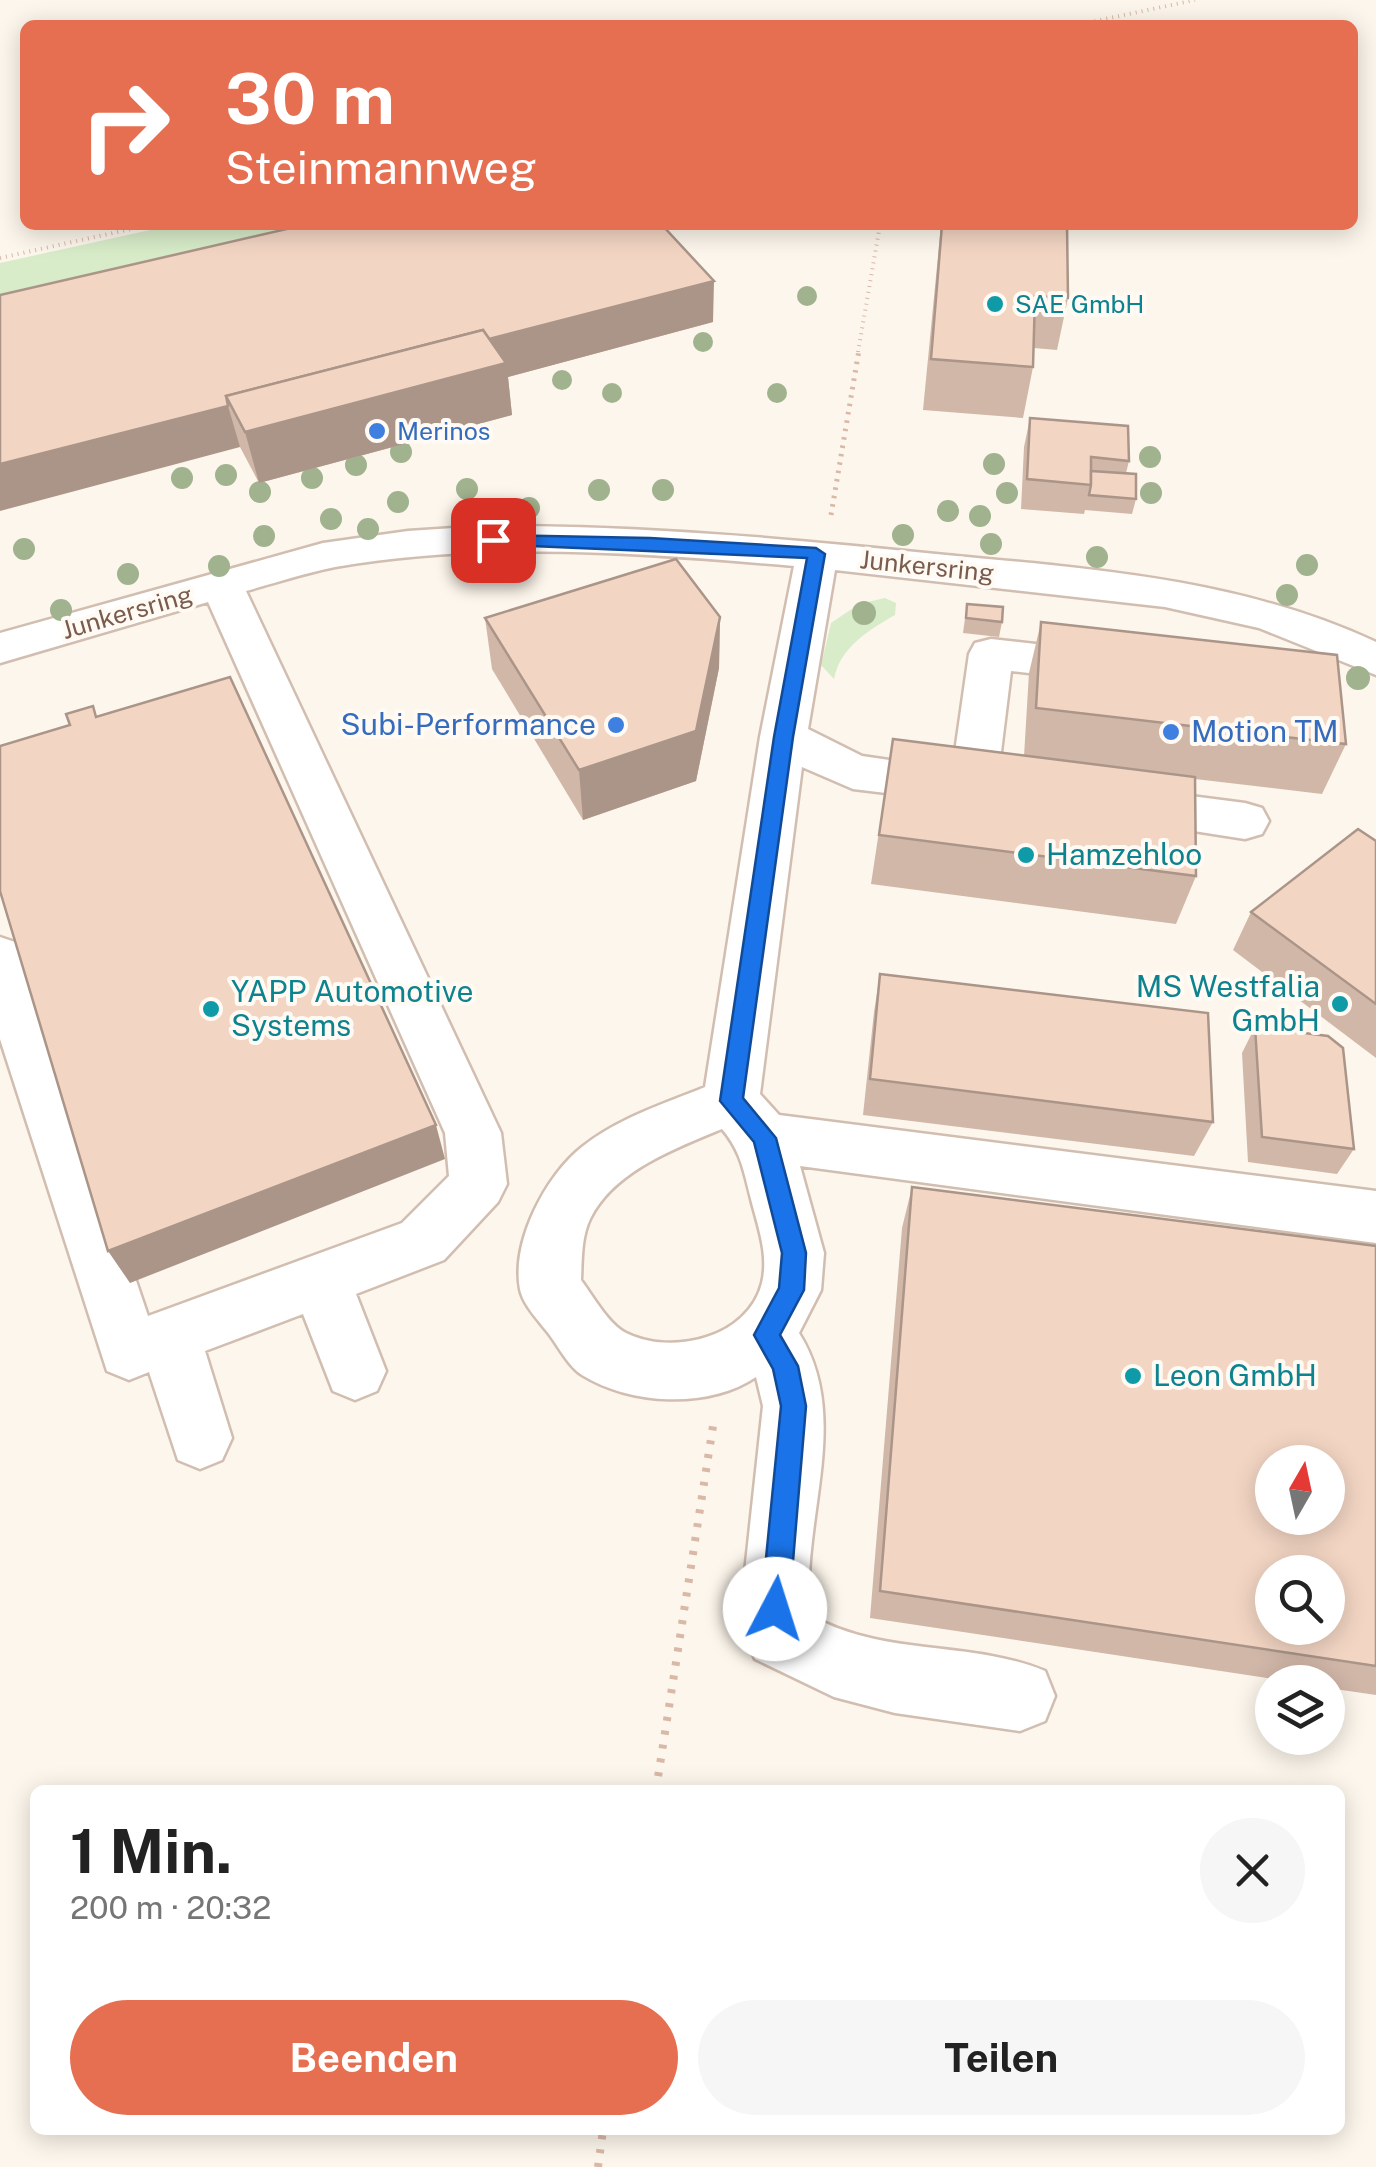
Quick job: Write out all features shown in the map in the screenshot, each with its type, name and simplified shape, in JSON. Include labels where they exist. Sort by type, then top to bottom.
[{"type":"street","name":"Junkersring","points":[[0,648],[332,555],[454,540],[650,543],[816,554],[1142,589],[1206,600],[1287,642],[1376,660]]},
{"type":"street","points":[[744,1350],[791,1290],[794,1253],[748,1119],[783,737],[816,554]]},
{"type":"street","points":[[0,957],[129,1351],[422,1242],[478,1184],[473,1133],[248,690],[221,584]]},
{"type":"street","points":[[978,752],[991,654],[1146,672]]},
{"type":"street","points":[[783,737],[854,772],[1010,792]]},
{"type":"street","points":[[1069,799],[1246,821]]},
{"type":"street","points":[[1020,1696],[843,1668],[806,1654],[779,1634],[775,1609],[794,1406],[786,1366],[744,1350],[659,1373],[602,1354],[550,1288],[555,1234],[568,1198],[598,1164],[748,1119],[1376,1217]]},
{"type":"street","points":[[321,1280],[355,1371]]},
{"type":"street","points":[[170,1336],[200,1438]]},
{"type":"path","points":[[1101,20],[1195,0]]},
{"type":"path","points":[[0,258],[126,230]]},
{"type":"path","points":[[816,554],[830,515],[879,230]]},
{"type":"path","points":[[657,1785],[744,1350]]},
{"type":"path","points":[[598,2167],[602,2135]]},
{"type":"green space","points":[[150,230],[379,230],[0,320],[0,263]]},
{"type":"green space","points":[[885,598],[896,603],[895,615],[849,649],[834,679],[821,665],[831,623],[859,604]]},
{"type":"building","points":[[282,230],[667,230],[714,281],[489,339],[483,330],[226,396],[228,406],[0,464],[0,295]]},
{"type":"building","name":"SAE GmbH","points":[[942,230],[1067,230],[1068,298],[1035,296],[1033,367],[931,359]]},
{"type":"building","points":[[483,330],[506,363],[245,432],[226,396]]},
{"type":"building","points":[[1030,418],[1128,426],[1129,461],[1091,457],[1091,485],[1027,479]]},
{"type":"building","points":[[1091,471],[1136,474],[1136,499],[1089,495]]},
{"type":"building","name":"Subi-Performance","points":[[676,559],[720,617],[696,731],[579,770],[485,618]]},
{"type":"building","points":[[967,604],[1003,607],[1002,622],[966,618]]},
{"type":"building","points":[[1041,622],[1337,655],[1346,744],[1036,708]]},
{"type":"building","name":"YAPP Automotive Systems","points":[[230,677],[436,1125],[108,1251],[0,891],[0,746],[70,725],[66,714],[93,706],[96,717]]},
{"type":"building","points":[[893,739],[1195,777],[1196,876],[879,835]]},
{"type":"building","points":[[1358,829],[1376,841],[1376,1004],[1251,912]]},
{"type":"building","points":[[880,974],[1208,1013],[1213,1122],[870,1079]]},
{"type":"building","points":[[1255,1027],[1328,1036],[1343,1048],[1354,1149],[1262,1137]]},
{"type":"building","name":"Leon GmbH","points":[[912,1187],[1376,1246],[1376,1666],[880,1591]]},
{"type":"place","name":"SAE GmbH","points":[[995,304]]},
{"type":"place","name":"Merinos","points":[[377,431]]},
{"type":"place","name":"Subi-Performance","points":[[616,725]]},
{"type":"place","name":"Motion TM","points":[[1171,732]]},
{"type":"place","name":"Hamzehloo","points":[[1026,855]]},
{"type":"place","name":"MS Westfalia GmbH","points":[[1340,1004]]},
{"type":"place","name":"YAPP Automotive Systems","points":[[211,1009]]},
{"type":"place","name":"Leon GmbH","points":[[1133,1376]]},
{"type":"route","points":[[493,540],[650,543],[816,554],[783,737],[731,1101],[764,1138],[794,1253],[791,1290],[766,1335],[786,1366],[794,1406],[775,1609]]}]
